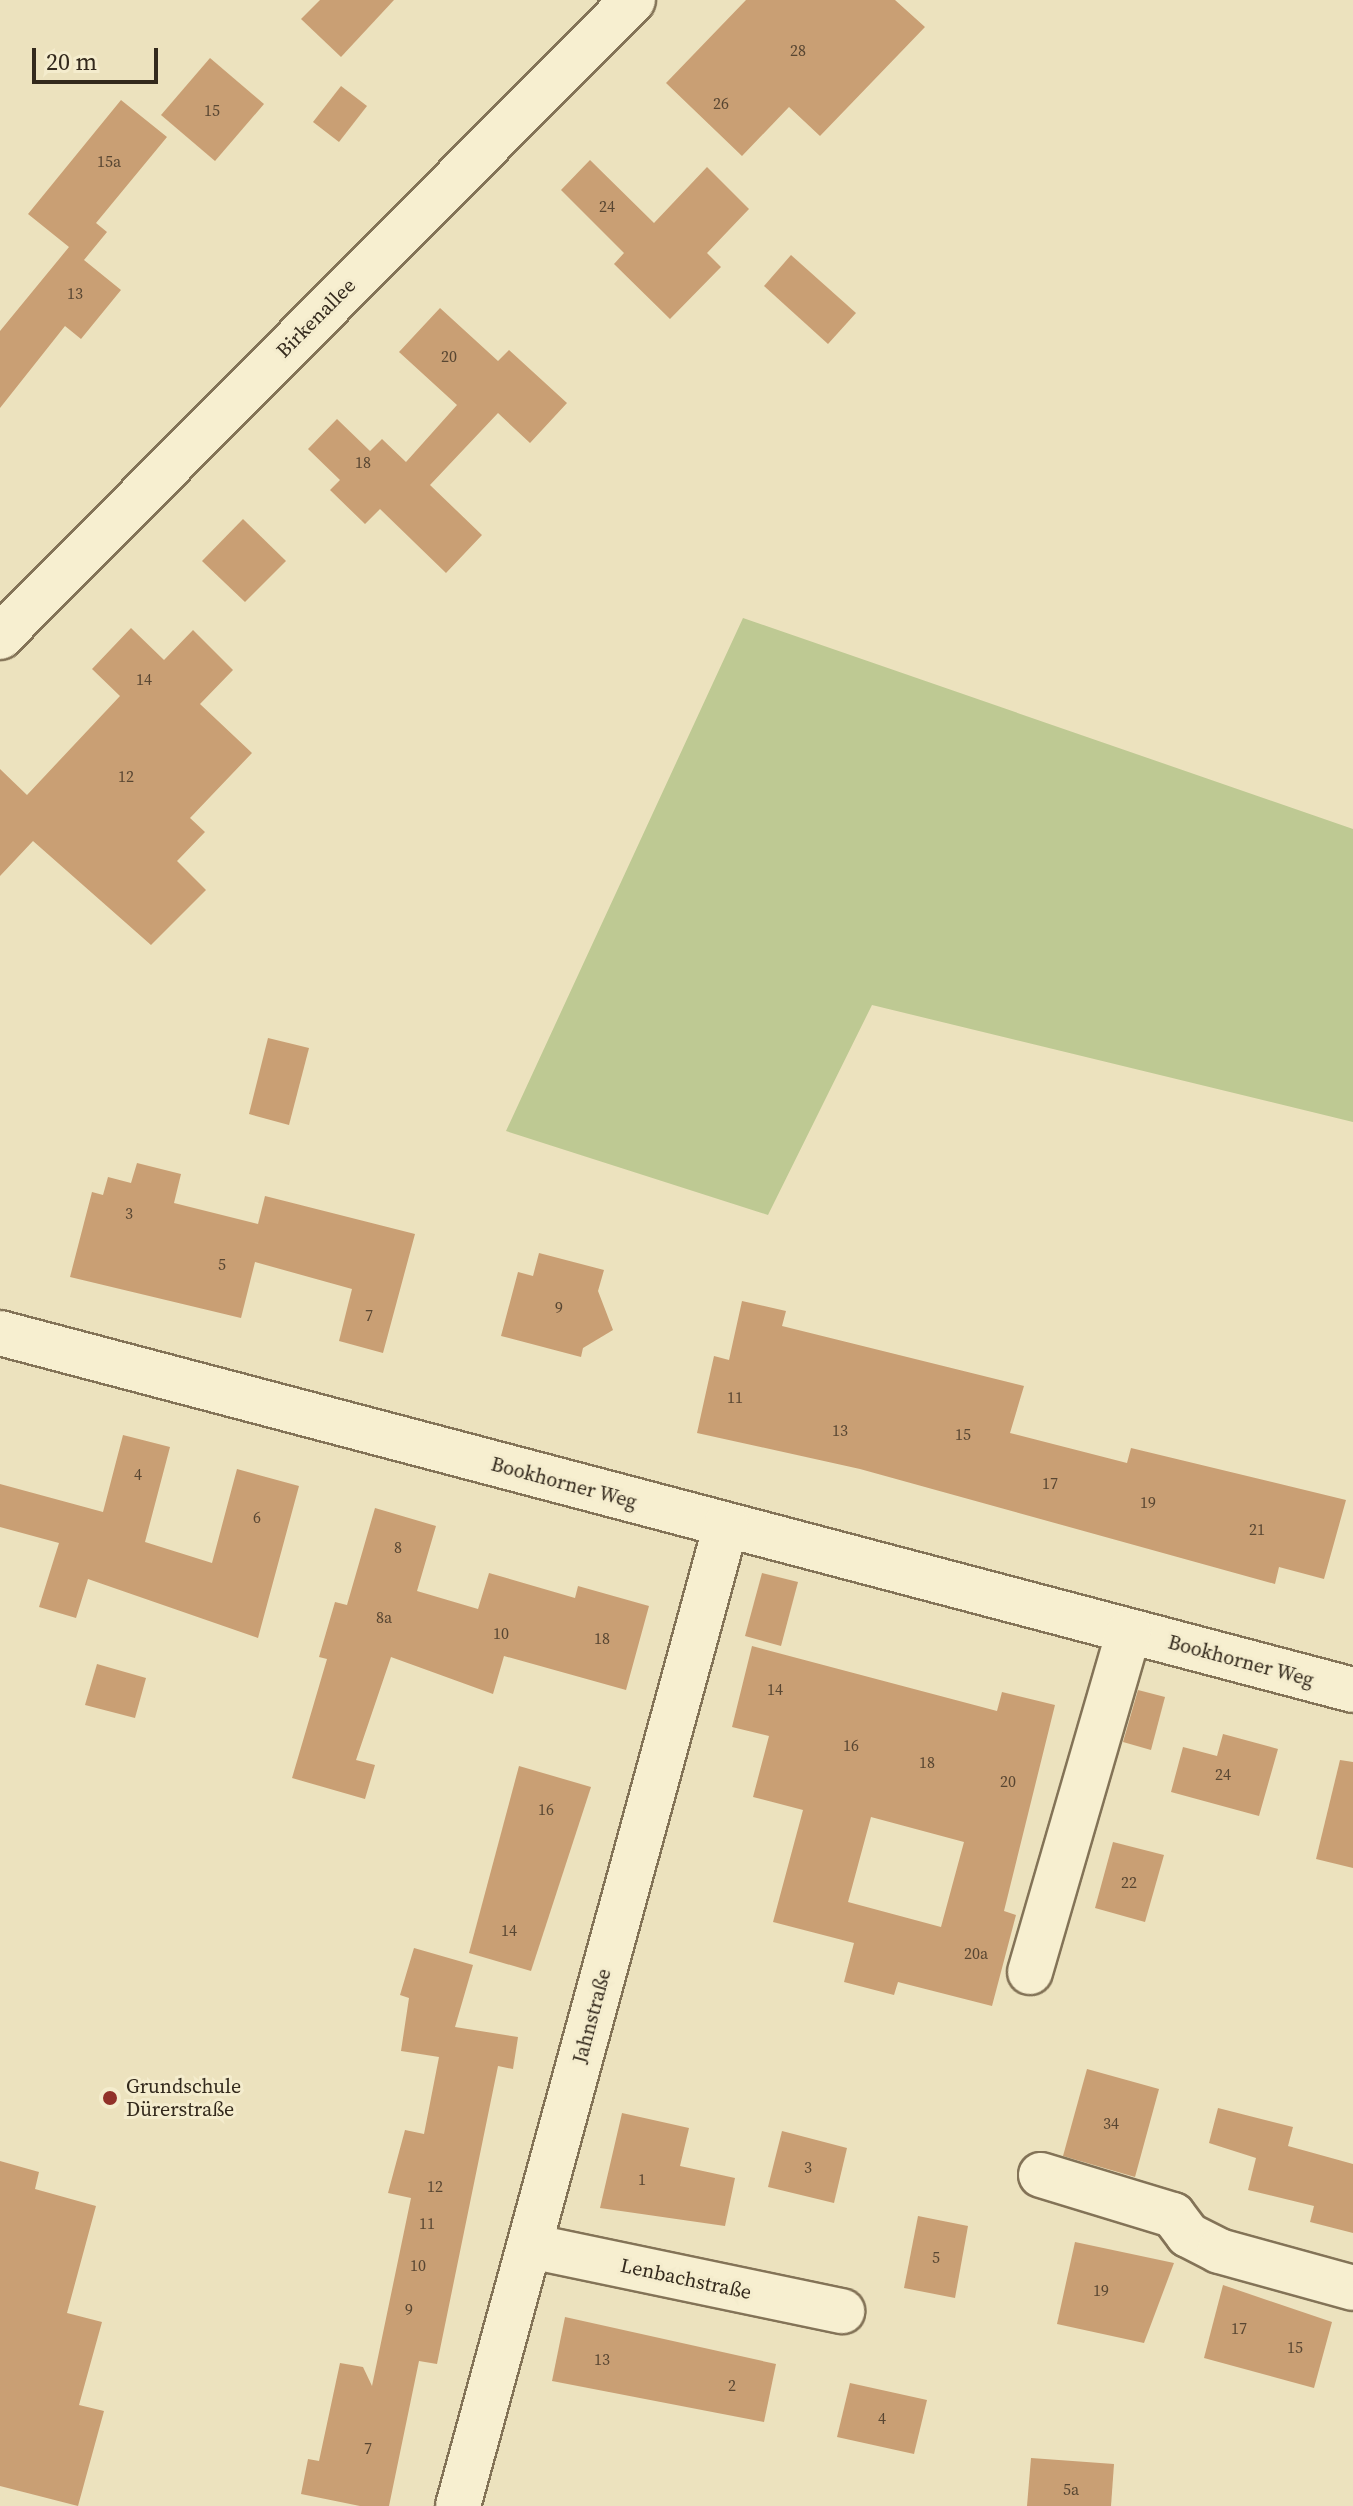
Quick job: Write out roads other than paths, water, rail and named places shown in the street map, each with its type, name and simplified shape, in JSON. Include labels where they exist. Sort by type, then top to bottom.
[{"type":"street","name":"Birkenallee","points":[[0,637],[633,0]]},
{"type":"street","name":"Bookhorner Weg","points":[[0,1333],[1353,1690]]},
{"type":"street","name":"Jahnstraße","points":[[458,2506],[726,1525]]},
{"type":"street","points":[[1030,1972],[1129,1632]]},
{"type":"street","points":[[1041,2175],[1173,2215],[1188,2235],[1219,2251],[1353,2288]]},
{"type":"street","name":"Lenbachstraße","points":[[530,2246],[842,2311]]},
{"type":"place","name":"Grundschule Dürerstraße","points":[[110,2098]]}]
